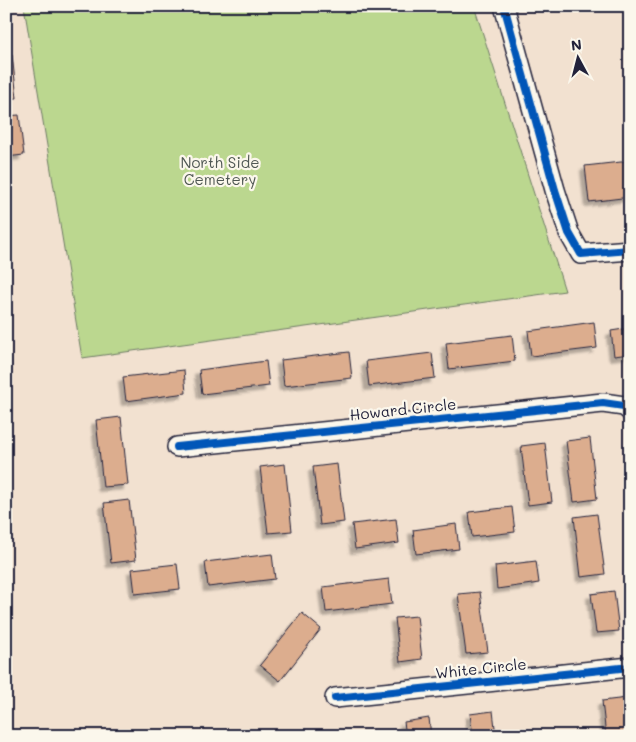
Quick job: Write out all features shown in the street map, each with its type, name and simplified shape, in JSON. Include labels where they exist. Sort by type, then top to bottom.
[{"type":"street","points":[[504,6],[555,190],[569,233],[581,254],[630,250]]},
{"type":"street","name":"Howard Circle","points":[[177,447],[603,403],[624,406],[630,411]]},
{"type":"street","name":"White Circle","points":[[335,698],[630,667]]},
{"type":"green space","name":"North Side Cemetery","points":[[24,6],[474,6],[565,291],[82,358]]},
{"type":"building","points":[[6,55],[12,55],[17,98],[6,99]]},
{"type":"building","points":[[19,115],[24,155],[6,157],[6,116]]},
{"type":"building","points":[[630,161],[630,197],[589,202],[585,166]]},
{"type":"building","points":[[594,322],[597,348],[531,356],[528,331]]},
{"type":"building","points":[[630,328],[630,354],[614,356],[611,331]]},
{"type":"building","points":[[512,335],[515,361],[449,369],[446,343]]},
{"type":"building","points":[[349,352],[352,378],[284,386],[281,360]]},
{"type":"building","points":[[432,353],[435,378],[369,386],[366,361]]},
{"type":"building","points":[[266,361],[269,386],[202,394],[199,370]]},
{"type":"building","points":[[184,370],[186,393],[126,401],[123,377]]},
{"type":"building","points":[[121,417],[128,485],[103,487],[96,420]]},
{"type":"building","points":[[590,438],[597,499],[574,502],[566,441]]},
{"type":"building","points":[[545,443],[552,502],[528,505],[521,446]]},
{"type":"building","points":[[285,464],[292,531],[268,533],[260,467]]},
{"type":"building","points":[[337,464],[344,522],[320,525],[313,467]]},
{"type":"building","points":[[129,500],[136,560],[111,563],[104,503]]},
{"type":"building","points":[[512,507],[515,532],[472,537],[469,512]]},
{"type":"building","points":[[597,514],[605,574],[581,577],[574,517]]},
{"type":"building","points":[[396,519],[399,543],[355,549],[352,524]]},
{"type":"building","points":[[456,524],[459,549],[416,554],[413,530]]},
{"type":"building","points":[[272,554],[275,579],[208,587],[205,562]]},
{"type":"building","points":[[536,561],[539,583],[497,589],[495,566]]},
{"type":"building","points":[[177,564],[180,589],[135,594],[132,569]]},
{"type":"building","points":[[389,579],[392,604],[326,612],[323,587]]},
{"type":"building","points":[[614,591],[619,631],[596,633],[591,594]]},
{"type":"building","points":[[480,592],[488,652],[466,654],[458,594]]},
{"type":"building","points":[[302,613],[321,629],[280,681],[260,665]]},
{"type":"building","points":[[417,616],[422,659],[400,662],[395,618]]},
{"type":"building","points":[[627,698],[630,736],[606,736],[602,701]]},
{"type":"building","points":[[493,711],[496,736],[473,736],[470,714]]},
{"type":"building","points":[[429,718],[431,736],[406,736],[404,722]]},
{"type":"cycle path","points":[[504,6],[555,190],[569,233],[581,254],[630,250]]},
{"type":"cycle path","points":[[177,447],[603,403],[624,406],[630,411]]},
{"type":"cycle path","points":[[335,698],[630,667]]}]
